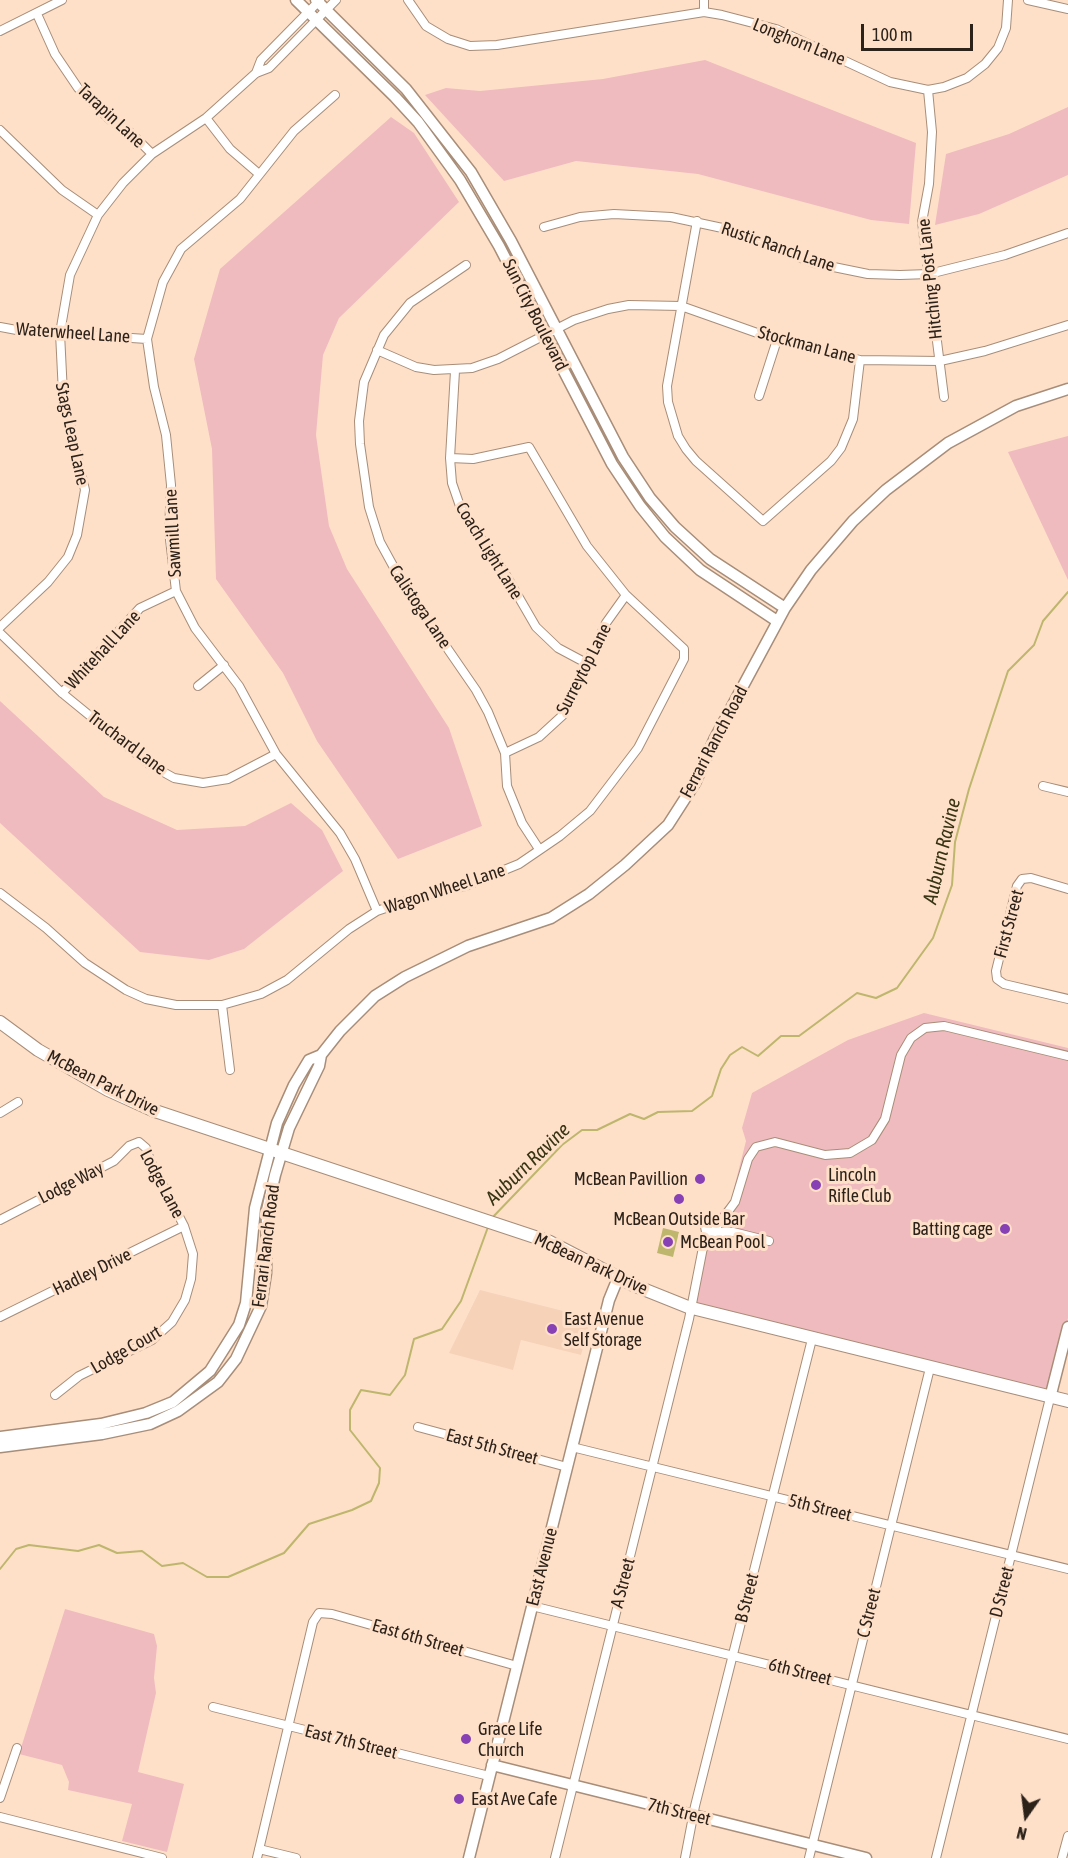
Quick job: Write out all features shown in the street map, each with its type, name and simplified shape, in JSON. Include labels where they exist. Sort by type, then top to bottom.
[{"type":"main road","name":"McBean Park Drive","points":[[0,1022],[38,1050],[108,1090],[172,1118],[550,1242],[618,1278],[690,1307],[1068,1401]]},
{"type":"street","points":[[0,31],[62,0]]},
{"type":"street","name":"Sun City Boulevard","points":[[296,0],[317,8],[439,149],[482,214],[623,457],[650,498],[675,527],[710,559],[785,608]]},
{"type":"street","name":"Stags Leap Lane","points":[[0,627],[48,582],[68,557],[78,535],[85,490],[63,394],[60,333],[70,275],[98,216],[123,183],[152,154],[206,118],[256,73],[261,60],[317,8],[336,0]]},
{"type":"street","name":"Longhorn Lane","points":[[408,0],[426,26],[448,39],[470,46],[497,45],[704,12],[776,29],[890,82],[928,90],[944,87],[967,78],[985,64],[998,48],[1006,28],[1008,0]]},
{"type":"street","points":[[704,0],[704,12]]},
{"type":"street","points":[[1028,0],[1068,9]]},
{"type":"street","name":"Tarapin Lane","points":[[37,14],[56,54],[78,88],[109,119],[130,133],[152,154]]},
{"type":"street","name":"Hitching Post Lane","points":[[928,90],[932,132],[929,184],[922,222],[944,397]]},
{"type":"street","name":"Sawmill Lane","points":[[335,95],[294,131],[240,199],[182,249],[163,282],[147,339],[154,387],[166,435],[171,485],[169,531],[176,591],[195,628],[224,665],[260,721],[276,754],[340,833],[355,859],[377,911]]},
{"type":"street","points":[[206,118],[230,149],[259,174]]},
{"type":"street","points":[[0,130],[49,179],[98,216]]},
{"type":"street","name":"Rustic Ranch Lane","points":[[544,228],[580,217],[614,213],[643,214],[727,229],[814,263],[868,274],[929,274],[1005,255],[1068,233]]},
{"type":"street","points":[[697,222],[667,386],[668,402],[675,428],[696,461],[763,521],[831,460],[841,448],[853,418],[860,360]]},
{"type":"street","name":"Calistoga Lane","points":[[466,265],[410,303],[394,320],[376,350],[364,382],[359,421],[361,453],[374,525],[389,560],[476,690],[505,753],[507,786],[522,823],[539,849]]},
{"type":"street","name":"Stockman Lane","points":[[454,371],[498,359],[550,332],[608,309],[629,305],[681,306],[777,340],[860,360],[940,361],[985,351],[1068,325]]},
{"type":"street","name":"Waterwheel Lane","points":[[0,327],[147,339]]},
{"type":"street","name":"Sun City Boulevard","points":[[550,332],[612,464],[652,522],[679,551],[716,583],[777,621]]},
{"type":"street","points":[[759,396],[777,340]]},
{"type":"street","points":[[376,350],[416,367],[454,371]]},
{"type":"street","name":"Coach Light Lane","points":[[454,371],[450,458],[452,483],[461,510],[503,570],[536,627],[558,648],[588,664]]},
{"type":"street","name":"Ferrari Ranch Road","points":[[2,1436],[101,1424],[146,1413],[173,1402],[210,1371],[234,1334],[246,1303],[255,1208],[276,1151],[319,1066],[321,1055],[352,1018],[392,985],[449,954],[550,918],[589,894],[668,825],[695,783],[715,738],[777,621],[806,577],[853,521],[916,466],[978,425],[1016,406],[1068,388]]},
{"type":"street","name":"Wagon Wheel Lane","points":[[0,893],[46,928],[85,963],[126,990],[146,999],[176,1005],[222,1005],[261,993],[287,980],[349,929],[377,911],[493,876],[519,864],[561,836],[590,811],[617,779],[638,748],[684,659],[684,649],[626,595],[587,546],[529,447],[473,459],[450,458]]},
{"type":"street","name":"Whitehall Lane","points":[[62,693],[140,608],[176,591]]},
{"type":"street","name":"Surreytop Lane","points":[[505,753],[527,744],[551,729],[563,715],[606,623],[626,595]]},
{"type":"street","name":"Truchard Lane","points":[[0,633],[62,693],[150,764],[174,778],[203,783],[228,779],[276,754]]},
{"type":"street","points":[[198,686],[224,665]]},
{"type":"street","points":[[1043,786],[1068,792]]},
{"type":"street","name":"First Street","points":[[1068,889],[1030,878],[1022,879],[1017,886],[996,970],[997,979],[1004,984],[1068,999]]},
{"type":"street","points":[[222,1005],[230,1070]]},
{"type":"street","points":[[709,1232],[735,1202],[748,1159],[756,1147],[775,1142],[825,1155],[850,1153],[872,1140],[885,1119],[901,1055],[911,1038],[925,1028],[944,1026],[1068,1056]]},
{"type":"street","points":[[0,1113],[18,1102]]},
{"type":"street","name":"Lodge Way","points":[[0,1220],[114,1161],[129,1146],[139,1142]]},
{"type":"street","name":"Lodge Lane","points":[[139,1142],[147,1148],[150,1160],[184,1226]]},
{"type":"street","name":"Ferrari Ranch Road","points":[[0,1447],[102,1434],[150,1424],[178,1411],[218,1382],[236,1359],[261,1306],[266,1273],[267,1210],[276,1151]]},
{"type":"street","points":[[704,1221],[709,1232]]},
{"type":"street","name":"Hadley Drive","points":[[0,1317],[184,1226]]},
{"type":"street","name":"Lodge Court","points":[[55,1395],[79,1376],[152,1340],[172,1322],[185,1299],[191,1279],[193,1254],[184,1226]]},
{"type":"street","points":[[709,1232],[733,1232],[769,1241]]},
{"type":"street","name":"A Street","points":[[555,1858],[709,1232]]},
{"type":"street","name":"East Avenue","points":[[469,1858],[609,1300],[618,1278]]},
{"type":"street","name":"D Street","points":[[936,1858],[1068,1327]]},
{"type":"street","name":"B Street","points":[[685,1858],[732,1656],[812,1339]]},
{"type":"street","name":"C Street","points":[[809,1858],[930,1368]]},
{"type":"street","name":"East 5th Street","points":[[418,1427],[567,1467]]},
{"type":"street","name":"5th Street","points":[[572,1447],[1068,1569]]},
{"type":"street","name":"6th Street","points":[[532,1606],[1068,1739]]},
{"type":"street","name":"East 6th Street","points":[[288,1726],[313,1622],[319,1613],[332,1614],[517,1666]]},
{"type":"street","name":"East 7th Street","points":[[213,1707],[491,1771]]},
{"type":"street","points":[[257,1858],[288,1726]]},
{"type":"street","points":[[0,1798],[17,1748]]},
{"type":"street","name":"7th Street","points":[[491,1771],[573,1785],[866,1858]]},
{"type":"street","points":[[0,1816],[162,1858]]},
{"type":"street","points":[[1062,1858],[1068,1836]]},
{"type":"street","points":[[259,1849],[296,1858]]},
{"type":"shaded area","points":[[705,60],[916,143],[909,224],[871,220],[698,174],[576,161],[504,181],[425,95],[446,88],[480,91],[603,79]]},
{"type":"shaded area","points":[[1068,107],[1068,175],[979,214],[935,225],[946,154],[1009,134]]},
{"type":"shaded area","points":[[391,117],[414,133],[459,202],[339,318],[323,355],[316,435],[329,526],[347,569],[449,728],[482,826],[398,859],[317,741],[283,673],[216,579],[212,449],[194,359],[220,269]]},
{"type":"shaded area","points":[[1068,436],[1068,580],[1008,452]]},
{"type":"shaded area","points":[[0,701],[104,797],[177,830],[245,826],[291,803],[322,830],[343,871],[244,949],[209,960],[140,952],[0,823]]},
{"type":"shaded area","points":[[924,1013],[1068,1048],[1068,1318],[1049,1393],[690,1303],[706,1229],[731,1200],[746,1141],[742,1128],[752,1093],[848,1040]]},
{"type":"shaded area","name":"McBean Pool","points":[[663,1228],[679,1232],[673,1257],[657,1253]]},
{"type":"shaded area","points":[[480,1290],[591,1318],[581,1355],[521,1340],[513,1370],[449,1353]]},
{"type":"shaded area","points":[[65,1609],[154,1634],[157,1646],[154,1678],[156,1693],[138,1772],[184,1784],[167,1852],[122,1841],[132,1804],[68,1790],[69,1782],[62,1765],[19,1754]]},
{"type":"waterway","name":"Auburn Ravine","points":[[491,1219],[562,1145],[582,1130],[597,1130],[630,1114],[644,1119],[658,1112],[692,1111],[712,1096],[721,1069],[730,1055],[742,1047],[758,1056],[781,1036],[799,1036],[857,993],[876,998],[897,988],[933,938],[952,885],[955,842],[969,789],[1008,671],[1034,645],[1043,621],[1068,592]]},
{"type":"waterway","name":"Auburn Ravine","points":[[0,1569],[16,1549],[29,1545],[78,1551],[99,1545],[117,1553],[142,1551],[162,1566],[183,1563],[207,1577],[228,1577],[284,1553],[309,1524],[352,1510],[371,1501],[379,1483],[380,1468],[350,1430],[350,1410],[361,1390],[390,1395],[405,1375],[414,1339],[442,1329],[461,1301],[488,1227]]},
{"type":"place","name":"McBean Pavillion","points":[[700,1179]]},
{"type":"place","name":"Lincoln Rifle Club","points":[[816,1185]]},
{"type":"place","name":"McBean Outside Bar","points":[[679,1199]]},
{"type":"place","name":"Batting cage","points":[[1005,1229]]},
{"type":"place","name":"McBean Pool","points":[[668,1242]]},
{"type":"place","name":"East Avenue Self Storage","points":[[552,1329]]},
{"type":"place","name":"Grace Life Church","points":[[466,1739]]},
{"type":"place","name":"East Ave Cafe","points":[[459,1799]]}]
